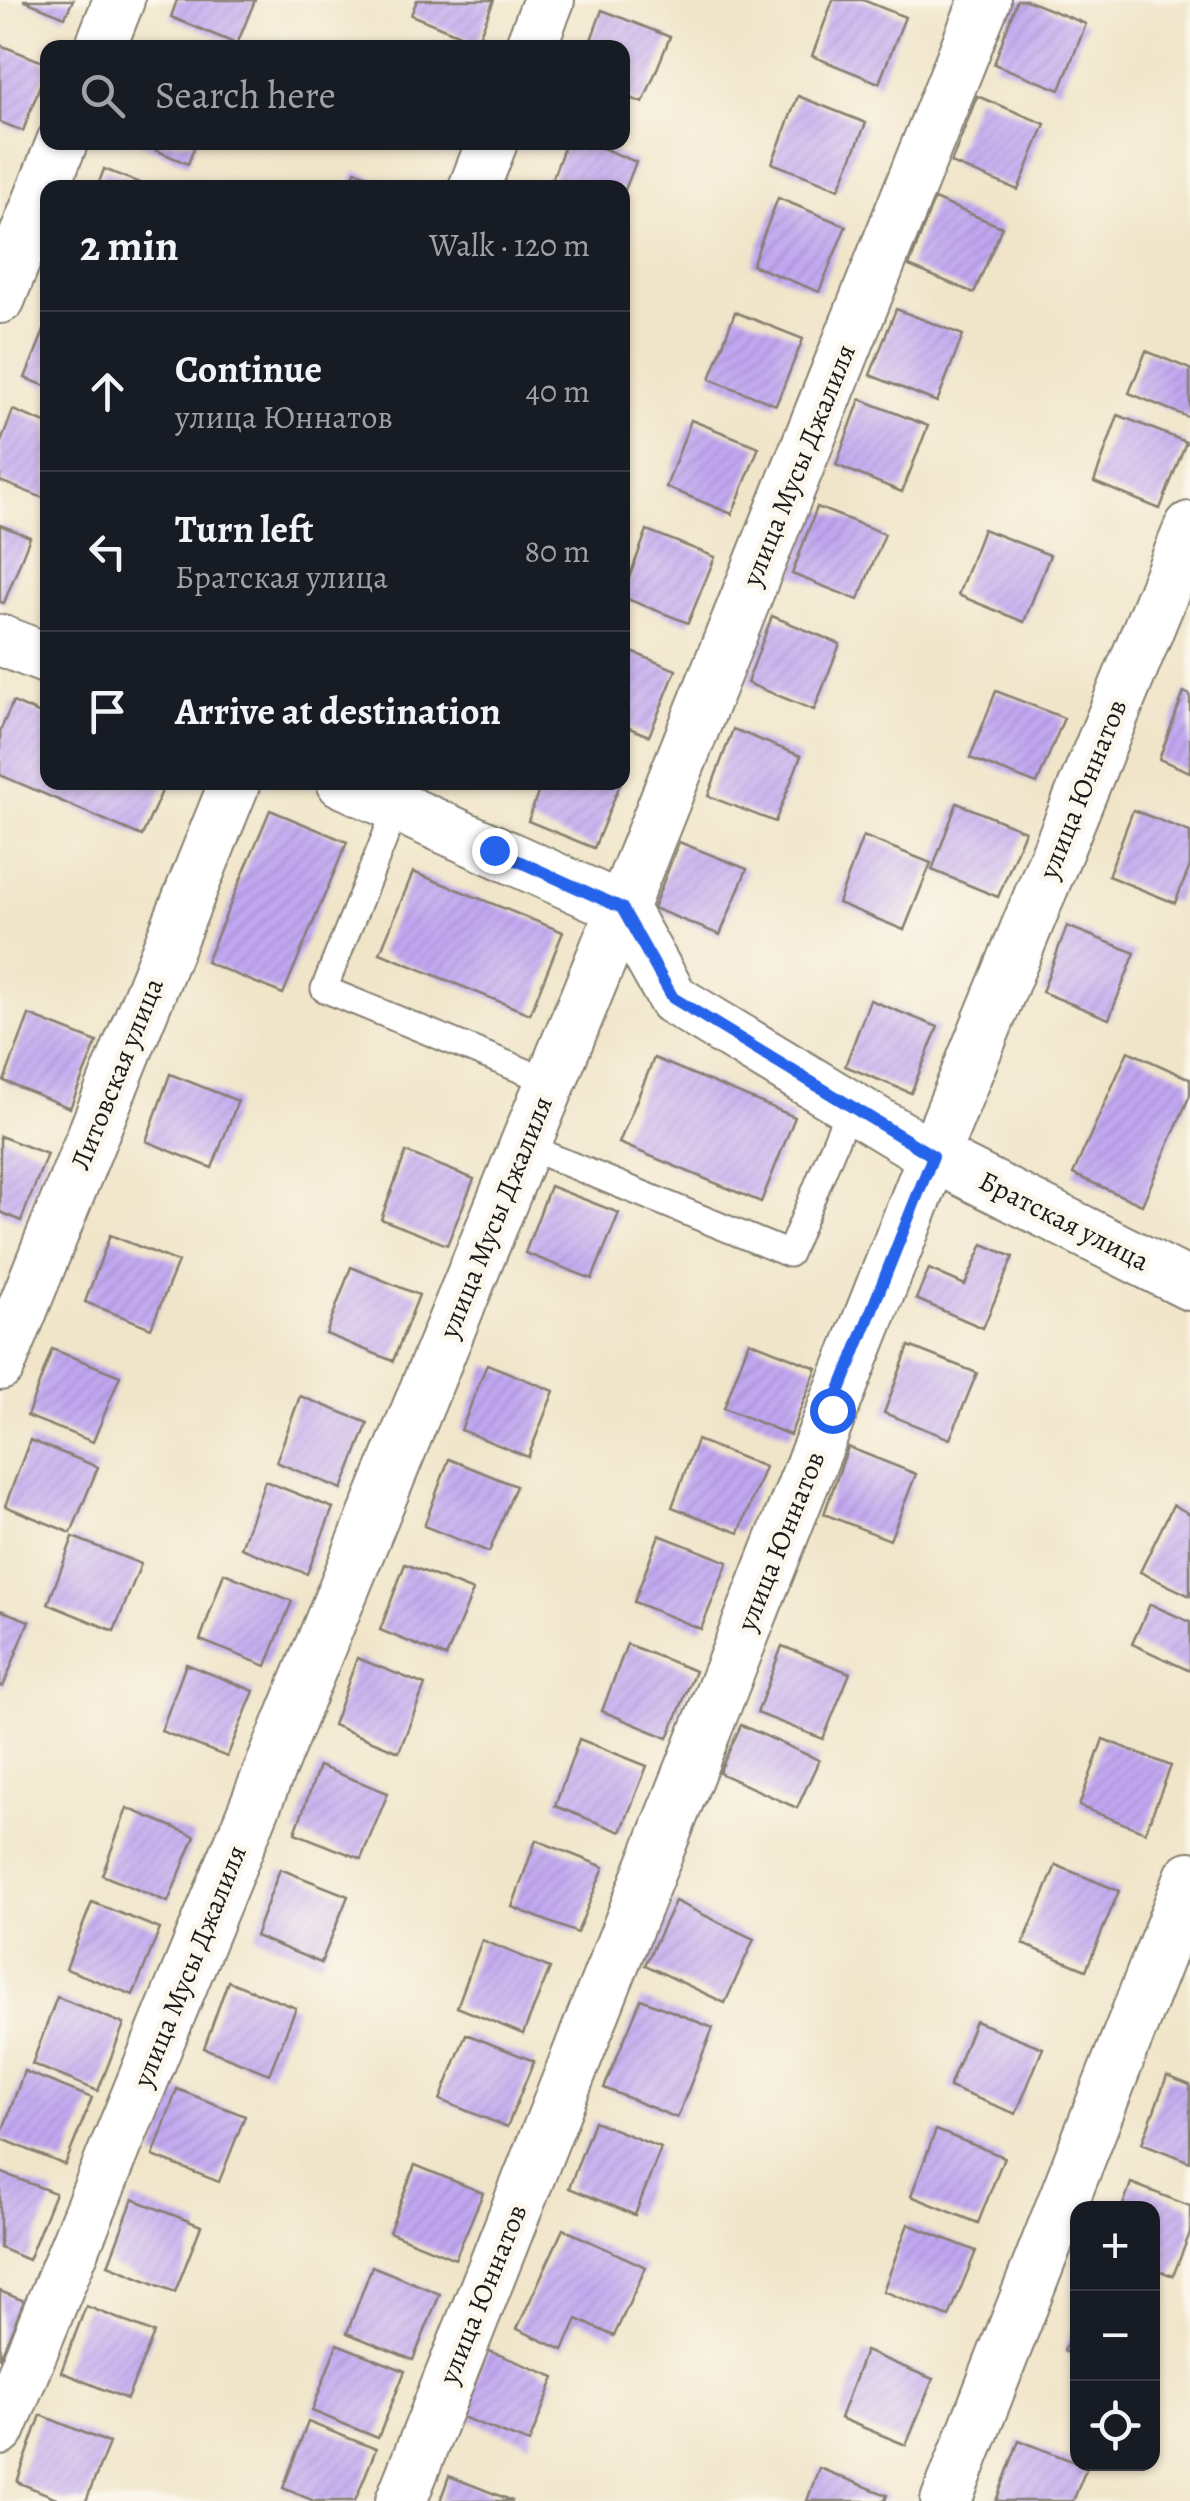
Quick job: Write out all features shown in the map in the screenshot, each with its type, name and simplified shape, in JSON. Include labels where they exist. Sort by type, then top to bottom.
[{"type":"street","points":[[103,40],[119,0]]},
{"type":"street","points":[[533,40],[549,0]]},
{"type":"street","name":"улица Мусы Джалиля","points":[[0,2430],[622,908],[985,0]]},
{"type":"street","points":[[47,180],[59,150]]},
{"type":"street","points":[[477,180],[489,150]]},
{"type":"street","points":[[0,298],[40,197]]},
{"type":"street","name":"улица Юннатов","points":[[401,2501],[933,1156],[1190,528]]},
{"type":"street","points":[[0,640],[40,656]]},
{"type":"street","name":"Литовская улица","points":[[0,1365],[231,790]]},
{"type":"street","points":[[360,790],[622,908]]},
{"type":"street","name":"Братская улица","points":[[622,908],[673,998],[933,1156],[1190,1284]]},
{"type":"street","points":[[946,2501],[1190,1877]]},
{"type":"lane","points":[[398,807],[324,989],[551,1082]]},
{"type":"lane","points":[[525,1146],[789,1254],[850,1106]]},
{"type":"building","points":[[23,0],[73,0],[65,17]]},
{"type":"building","points":[[177,0],[255,0],[239,40],[227,40],[171,17]]},
{"type":"building","points":[[417,0],[494,0],[478,40],[411,15]]},
{"type":"building","points":[[833,0],[863,0],[905,17],[879,83],[812,56]]},
{"type":"building","points":[[1017,0],[1086,24],[1060,90],[994,64]]},
{"type":"building","points":[[602,10],[670,37],[643,103],[630,98],[630,40],[591,40]]},
{"type":"building","points":[[0,45],[40,61],[40,85],[23,131],[0,122]]},
{"type":"building","points":[[798,96],[866,123],[839,189],[772,163]]},
{"type":"building","points":[[977,96],[1045,124],[1018,190],[951,163]]},
{"type":"building","points":[[156,150],[193,150],[188,164]]},
{"type":"building","points":[[563,150],[607,150],[636,162],[629,180],[552,180]]},
{"type":"building","points":[[104,169],[132,180],[100,180]]},
{"type":"building","points":[[355,171],[378,180],[352,180]]},
{"type":"building","points":[[778,198],[846,226],[819,292],[752,265]]},
{"type":"building","points":[[934,199],[1002,227],[974,293],[909,266]]},
{"type":"building","points":[[896,309],[963,335],[937,402],[870,375]]},
{"type":"building","points":[[735,312],[803,339],[776,405],[710,379]]},
{"type":"building","points":[[40,341],[40,384],[25,378]]},
{"type":"building","points":[[1146,351],[1190,369],[1190,418],[1129,393]]},
{"type":"building","points":[[860,399],[928,426],[902,492],[836,465]]},
{"type":"building","points":[[13,410],[40,421],[40,497],[0,481],[0,445]]},
{"type":"building","points":[[1118,415],[1186,442],[1160,509],[1094,482]]},
{"type":"building","points":[[691,420],[759,447],[732,514],[666,487]]},
{"type":"building","points":[[817,507],[885,534],[858,600],[792,574]]},
{"type":"building","points":[[0,525],[30,537],[4,603],[0,602]]},
{"type":"building","points":[[983,529],[1050,555],[1024,622],[958,595]]},
{"type":"building","points":[[647,530],[715,557],[688,623],[630,600],[630,576]]},
{"type":"building","points":[[772,616],[840,644],[814,710],[747,683]]},
{"type":"building","points":[[630,651],[676,670],[649,736],[630,728]]},
{"type":"building","points":[[996,691],[1064,718],[1037,784],[970,758]]},
{"type":"building","points":[[1184,692],[1190,695],[1190,772],[1159,759]]},
{"type":"building","points":[[13,702],[40,714],[40,790],[162,790],[142,836],[0,775],[0,731]]},
{"type":"building","points":[[733,729],[801,756],[775,822],[708,796]]},
{"type":"building","points":[[539,790],[618,790],[594,848],[528,821]]},
{"type":"building","points":[[957,803],[1025,831],[998,897],[932,870]]},
{"type":"building","points":[[270,810],[347,842],[283,994],[206,962]]},
{"type":"building","points":[[1133,810],[1190,832],[1190,866],[1175,903],[1108,876]]},
{"type":"building","points":[[863,836],[931,863],[904,930],[838,903]]},
{"type":"building","points":[[679,842],[747,869],[720,935],[653,908]]},
{"type":"building","points":[[413,872],[563,932],[530,1014],[380,953]]},
{"type":"building","points":[[1067,926],[1135,953],[1109,1019],[1042,992]]},
{"type":"building","points":[[870,1000],[938,1027],[911,1093],[845,1066]]},
{"type":"building","points":[[29,1015],[97,1042],[70,1108],[4,1081]]},
{"type":"building","points":[[1128,1051],[1190,1079],[1190,1095],[1142,1205],[1073,1174]]},
{"type":"building","points":[[654,1058],[795,1117],[761,1202],[619,1143]]},
{"type":"building","points":[[170,1074],[238,1101],[212,1168],[146,1141]]},
{"type":"building","points":[[0,1136],[47,1154],[21,1221],[0,1212]]},
{"type":"building","points":[[406,1152],[474,1179],[447,1245],[381,1219]]},
{"type":"building","points":[[550,1186],[619,1213],[592,1279],[525,1253]]},
{"type":"building","points":[[110,1235],[178,1262],[151,1328],[85,1302]]},
{"type":"building","points":[[983,1244],[1013,1257],[983,1328],[916,1299],[929,1269],[965,1285]]},
{"type":"building","points":[[351,1267],[419,1295],[393,1361],[326,1334]]},
{"type":"building","points":[[749,1341],[817,1368],[790,1435],[724,1408]]},
{"type":"building","points":[[909,1346],[977,1373],[950,1439],[884,1413]]},
{"type":"building","points":[[52,1349],[120,1376],[93,1442],[27,1416]]},
{"type":"building","points":[[487,1364],[554,1391],[528,1457],[461,1430]]},
{"type":"building","points":[[300,1396],[368,1423],[342,1489],[276,1462]]},
{"type":"building","points":[[30,1440],[98,1467],[71,1533],[5,1506]]},
{"type":"building","points":[[697,1440],[765,1467],[739,1533],[672,1507]]},
{"type":"building","points":[[848,1447],[916,1474],[890,1540],[824,1514]]},
{"type":"building","points":[[449,1459],[516,1486],[489,1552],[424,1526]]},
{"type":"building","points":[[265,1481],[333,1508],[307,1574],[241,1548]]},
{"type":"building","points":[[1173,1505],[1190,1514],[1190,1596],[1140,1572]]},
{"type":"building","points":[[659,1535],[728,1562],[701,1629],[634,1602]]},
{"type":"building","points":[[73,1537],[141,1564],[114,1631],[48,1604]]},
{"type":"building","points":[[405,1564],[473,1591],[446,1657],[380,1630]]},
{"type":"building","points":[[224,1573],[292,1601],[266,1666],[200,1640]]},
{"type":"building","points":[[1150,1604],[1190,1622],[1190,1671],[1132,1644]]},
{"type":"building","points":[[0,1610],[29,1621],[3,1687],[0,1686]]},
{"type":"building","points":[[627,1644],[695,1671],[668,1738],[602,1711]]},
{"type":"building","points":[[782,1646],[850,1673],[823,1739],[757,1713]]},
{"type":"building","points":[[357,1658],[425,1685],[399,1752],[333,1725]]},
{"type":"building","points":[[186,1664],[254,1691],[227,1757],[161,1731]]},
{"type":"building","points":[[741,1725],[819,1760],[797,1808],[719,1773]]},
{"type":"building","points":[[579,1739],[647,1766],[621,1832],[555,1806]]},
{"type":"building","points":[[1103,1739],[1171,1766],[1145,1832],[1079,1806]]},
{"type":"building","points":[[319,1766],[388,1793],[361,1859],[295,1833]]},
{"type":"building","points":[[127,1808],[195,1836],[168,1902],[102,1875]]},
{"type":"building","points":[[536,1840],[604,1867],[577,1933],[512,1907]]},
{"type":"building","points":[[1056,1865],[1119,1891],[1086,1970],[1023,1944]]},
{"type":"building","points":[[280,1869],[348,1896],[321,1963],[255,1936]]},
{"type":"building","points":[[675,1901],[754,1939],[725,2003],[645,1965]]},
{"type":"building","points":[[92,1902],[160,1929],[133,1995],[66,1969]]},
{"type":"building","points":[[482,1940],[550,1968],[523,2034],[457,2007]]},
{"type":"building","points":[[228,1981],[296,2008],[269,2074],[204,2048]]},
{"type":"building","points":[[57,1997],[124,2024],[98,2091],[32,2064]]},
{"type":"building","points":[[641,1999],[713,2028],[677,2118],[604,2088]]},
{"type":"building","points":[[975,2021],[1043,2048],[1016,2114],[949,2087]]},
{"type":"building","points":[[466,2034],[534,2061],[507,2127],[440,2100]]},
{"type":"building","points":[[24,2071],[92,2098],[65,2165],[0,2138]]},
{"type":"building","points":[[1167,2076],[1190,2085],[1190,2162],[1142,2143]]},
{"type":"building","points":[[177,2089],[245,2116],[219,2182],[153,2156]]},
{"type":"building","points":[[594,2121],[661,2148],[635,2215],[569,2188]]},
{"type":"building","points":[[936,2130],[1004,2157],[978,2223],[911,2196]]},
{"type":"building","points":[[415,2165],[483,2193],[455,2259],[389,2232]]},
{"type":"building","points":[[0,2172],[55,2193],[28,2260],[0,2248]]},
{"type":"building","points":[[1131,2183],[1190,2206],[1190,2233],[1173,2276],[1160,2271],[1160,2201],[1125,2201]]},
{"type":"building","points":[[133,2199],[201,2226],[175,2292],[108,2265]]},
{"type":"building","points":[[908,2224],[976,2251],[949,2317],[883,2291]]},
{"type":"building","points":[[563,2229],[646,2267],[614,2336],[577,2319],[563,2350],[517,2329]]},
{"type":"building","points":[[372,2266],[440,2294],[413,2360],[347,2333]]},
{"type":"building","points":[[0,2291],[24,2301],[0,2359]]},
{"type":"building","points":[[86,2306],[154,2333],[127,2399],[61,2372]]},
{"type":"building","points":[[337,2344],[405,2371],[378,2438],[312,2411]]},
{"type":"building","points":[[487,2350],[555,2377],[529,2443],[462,2417]]},
{"type":"building","points":[[865,2351],[933,2379],[906,2445],[840,2418]]},
{"type":"building","points":[[41,2415],[109,2443],[86,2501],[64,2501],[17,2482]]},
{"type":"building","points":[[308,2422],[376,2449],[355,2501],[314,2501],[283,2488]]},
{"type":"building","points":[[1019,2440],[1070,2460],[1070,2471],[1085,2471],[1073,2501],[996,2501]]},
{"type":"building","points":[[819,2468],[887,2495],[885,2501],[807,2501]]},
{"type":"building","points":[[449,2476],[513,2501],[440,2501]]},
{"type":"route","points":[[494,850],[622,908],[673,998],[933,1156],[832,1410]]}]
